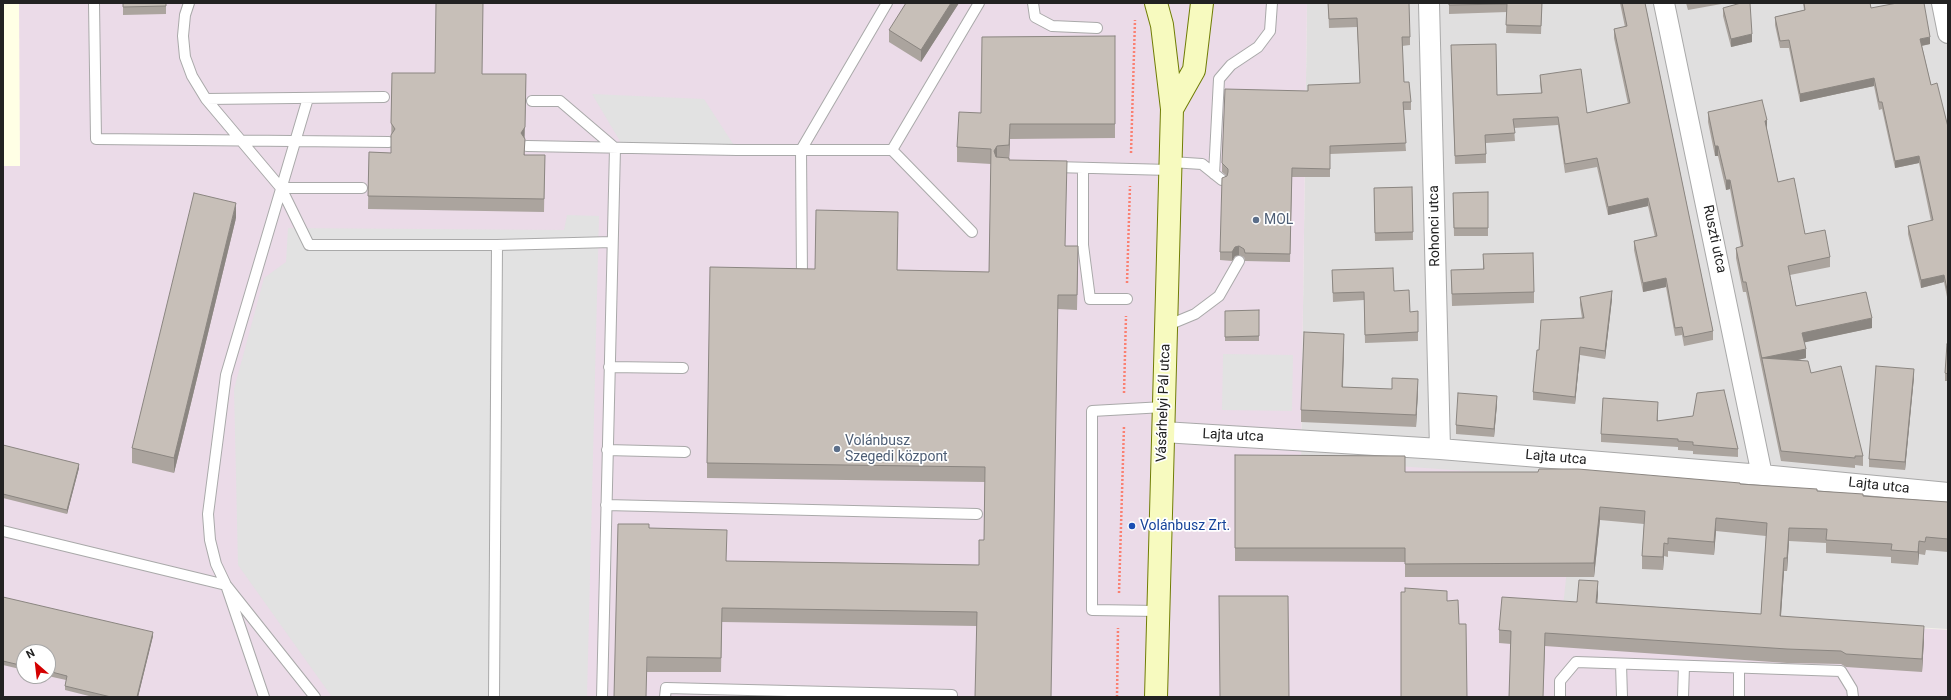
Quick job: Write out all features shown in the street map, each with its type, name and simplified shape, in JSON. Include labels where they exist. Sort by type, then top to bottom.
[{"type":"main road","name":"Vásárhelyi Pál utca","points":[[1156,3],[1162,25],[1172,109],[1156,697]]},
{"type":"main road","name":"Vásárhelyi Pál utca","points":[[1162,25],[1164,3]]},
{"type":"main road","name":"Vásárhelyi Pál utca","points":[[1172,109],[1181,79],[1188,3]]},
{"type":"main road","name":"Vásárhelyi Pál utca","points":[[1172,109],[1194,70],[1202,3]]},
{"type":"street","name":"Rohonci utca","points":[[1429,3],[1440,449]]},
{"type":"street","name":"Ruszti utca","points":[[1664,3],[1762,475]]},
{"type":"street","points":[[1942,3],[1948,33]]},
{"type":"street","name":"Lajta utca","points":[[1163,432],[1440,449],[1762,475],[1948,493]]},
{"type":"lane","points":[[94,3],[96,139],[389,142]]},
{"type":"lane","points":[[189,3],[185,15],[183,36],[185,58],[192,76],[206,99],[281,188],[309,245],[497,245],[612,242]]},
{"type":"lane","points":[[802,277],[800,150],[887,3]]},
{"type":"lane","points":[[892,150],[979,3]]},
{"type":"lane","points":[[1033,3],[1035,17],[1052,26],[1097,28]]},
{"type":"lane","points":[[1045,167],[1130,169],[1202,164],[1218,177],[1219,79],[1231,65],[1258,47],[1270,31],[1272,3]]},
{"type":"lane","points":[[206,99],[384,97]]},
{"type":"lane","points":[[264,697],[226,585],[216,564],[210,540],[208,514],[226,375],[308,98]]},
{"type":"lane","points":[[532,101],[560,101],[614,148]]},
{"type":"lane","points":[[527,146],[892,150],[972,232]]},
{"type":"lane","points":[[602,697],[614,148]]},
{"type":"lane","points":[[1084,168],[1083,245],[1090,298],[1127,300]]},
{"type":"lane","points":[[281,188],[362,188]]},
{"type":"lane","points":[[494,697],[497,245]]},
{"type":"lane","points":[[1166,326],[1196,314],[1219,296],[1239,261]]},
{"type":"lane","points":[[609,367],[683,368]]},
{"type":"lane","points":[[1158,611],[1092,610],[1092,411],[1164,407]]},
{"type":"lane","points":[[607,450],[685,452]]},
{"type":"lane","points":[[606,504],[977,514]]},
{"type":"lane","points":[[3,531],[226,585],[315,697]]},
{"type":"lane","points":[[1560,697],[1560,681],[1576,662],[1841,671],[1852,689],[1853,697]]},
{"type":"lane","points":[[1621,664],[1622,697]]},
{"type":"lane","points":[[1683,697],[1684,666]]},
{"type":"lane","points":[[1739,668],[1739,697]]},
{"type":"lane","points":[[665,697],[666,688],[952,695]]},
{"type":"path","points":[[1117,697],[1135,25]]},
{"type":"shaded area","points":[[3,3],[1307,3],[1301,459],[1577,479],[1563,606],[1948,630],[1948,697],[3,697]]},
{"type":"shaded area","points":[[3,3],[19,3],[20,166],[3,166]]},
{"type":"shaded area","points":[[1307,3],[1948,3],[1948,629],[1563,606],[1301,459]]},
{"type":"shaded area","points":[[592,94],[704,99],[737,150],[624,148]]},
{"type":"shaded area","points":[[567,215],[599,216],[587,697],[332,697],[238,565],[234,389],[264,278],[286,262],[288,228],[564,230]]},
{"type":"shaded area","points":[[1223,354],[1293,355],[1292,411],[1222,410]]},
{"type":"building","points":[[123,3],[166,3],[166,6],[123,7]]},
{"type":"building","points":[[436,3],[483,3],[482,74],[526,74],[525,127],[521,133],[525,139],[524,155],[545,155],[544,199],[368,196],[369,152],[391,153],[391,135],[395,129],[391,123],[392,73],[435,73]]},
{"type":"building","points":[[906,3],[951,3],[921,50],[889,30]]},
{"type":"building","points":[[1328,3],[1409,3],[1410,37],[1402,37],[1404,82],[1409,82],[1411,102],[1403,102],[1406,143],[1330,146],[1330,169],[1292,168],[1290,254],[1245,253],[1244,249],[1239,246],[1235,247],[1232,252],[1220,252],[1222,178],[1227,176],[1228,172],[1228,169],[1222,163],[1225,89],[1308,91],[1308,85],[1360,83],[1357,18],[1329,19]]},
{"type":"building","points":[[1449,3],[1542,3],[1541,26],[1506,25],[1507,4],[1449,5]]},
{"type":"building","points":[[1622,3],[1645,3],[1713,331],[1684,337],[1682,327],[1675,328],[1666,278],[1643,283],[1634,241],[1657,236],[1648,198],[1608,207],[1597,158],[1565,164],[1558,117],[1513,119],[1515,133],[1485,135],[1486,154],[1455,156],[1451,45],[1496,44],[1497,95],[1542,93],[1540,75],[1581,69],[1587,113],[1630,103],[1614,29],[1627,26]]},
{"type":"building","points":[[1741,3],[1750,3],[1752,34],[1731,39],[1723,8]]},
{"type":"building","points":[[1804,3],[1870,3],[1871,8],[1897,3],[1924,3],[1930,37],[1920,39],[1931,85],[1937,83],[1948,127],[1948,294],[1944,275],[1921,280],[1908,226],[1933,220],[1919,156],[1895,161],[1882,102],[1879,102],[1874,78],[1800,94],[1789,40],[1780,41],[1775,17],[1805,10]]},
{"type":"building","name":"Volánbusz Szegedi központ","points":[[1115,36],[1115,124],[1010,124],[1009,145],[997,146],[994,151],[996,157],[1009,158],[1009,160],[1067,161],[1065,246],[1078,246],[1077,295],[1058,295],[1051,697],[975,697],[977,612],[722,608],[721,658],[647,657],[646,697],[614,697],[618,524],[649,524],[649,528],[727,530],[726,561],[979,565],[979,540],[984,540],[985,467],[707,463],[710,267],[815,269],[816,210],[898,212],[897,270],[989,272],[991,149],[957,147],[959,112],[981,113],[982,37]]},
{"type":"building","points":[[1762,100],[1778,182],[1794,178],[1805,234],[1825,230],[1830,257],[1788,266],[1796,306],[1866,292],[1872,318],[1802,333],[1806,349],[1762,358],[1808,361],[1811,373],[1841,366],[1863,456],[1855,456],[1855,458],[1781,451],[1746,282],[1743,282],[1736,248],[1743,246],[1730,180],[1726,180],[1718,146],[1715,146],[1708,112]]},
{"type":"building","points":[[1412,187],[1413,232],[1375,233],[1374,188]]},
{"type":"building","points":[[1488,192],[1488,228],[1454,228],[1453,193]]},
{"type":"building","points":[[194,193],[236,203],[174,458],[132,448]]},
{"type":"building","points":[[1533,253],[1534,292],[1452,294],[1451,270],[1484,269],[1483,254]]},
{"type":"building","points":[[1393,268],[1394,291],[1409,290],[1410,312],[1418,311],[1418,332],[1365,335],[1364,292],[1333,293],[1332,270]]},
{"type":"building","points":[[1612,291],[1605,351],[1580,347],[1575,397],[1533,392],[1537,350],[1539,350],[1541,320],[1584,318],[1580,297]]},
{"type":"building","points":[[1259,310],[1259,336],[1225,337],[1225,311]]},
{"type":"building","points":[[1304,332],[1344,334],[1342,387],[1392,389],[1392,378],[1418,379],[1416,415],[1301,410]]},
{"type":"building","points":[[1948,344],[1948,374],[1945,373]]},
{"type":"building","points":[[1876,366],[1914,369],[1905,462],[1869,459]]},
{"type":"building","points":[[1724,390],[1738,449],[1693,445],[1693,442],[1678,441],[1678,439],[1601,434],[1603,398],[1658,402],[1657,421],[1693,416],[1697,393]]},
{"type":"building","points":[[1458,393],[1497,396],[1494,429],[1456,425]]},
{"type":"building","points":[[3,445],[79,464],[67,510],[3,494]]},
{"type":"building","points":[[1235,455],[1405,456],[1405,472],[1538,472],[1539,469],[1578,469],[1740,484],[1817,489],[1817,491],[1863,494],[1863,496],[1948,502],[1948,539],[1926,537],[1925,542],[1919,541],[1918,552],[1891,550],[1892,544],[1826,540],[1827,529],[1789,528],[1787,558],[1784,558],[1780,616],[1924,626],[1922,659],[1846,654],[1841,651],[1787,649],[1545,633],[1543,697],[1509,697],[1511,631],[1499,630],[1502,597],[1577,602],[1579,580],[1598,581],[1596,603],[1761,614],[1767,523],[1716,518],[1714,542],[1668,538],[1668,544],[1664,543],[1663,557],[1642,556],[1645,511],[1600,507],[1594,563],[1405,564],[1405,548],[1235,548]]},
{"type":"building","points":[[1405,588],[1447,591],[1447,601],[1458,600],[1459,624],[1466,624],[1467,697],[1401,697],[1401,592],[1405,592]]},
{"type":"building","points":[[1219,596],[1288,596],[1289,697],[1220,697]]},
{"type":"building","points":[[3,597],[153,632],[137,697],[111,697],[65,686],[67,676],[56,673],[56,644],[16,644],[16,664],[3,661]]},
{"type":"place","name":"MOL","points":[[1256,220]]},
{"type":"place","name":"Volánbusz Szegedi központ","points":[[837,449]]},
{"type":"place","name":"Volánbusz Zrt.","points":[[1132,526]]}]
